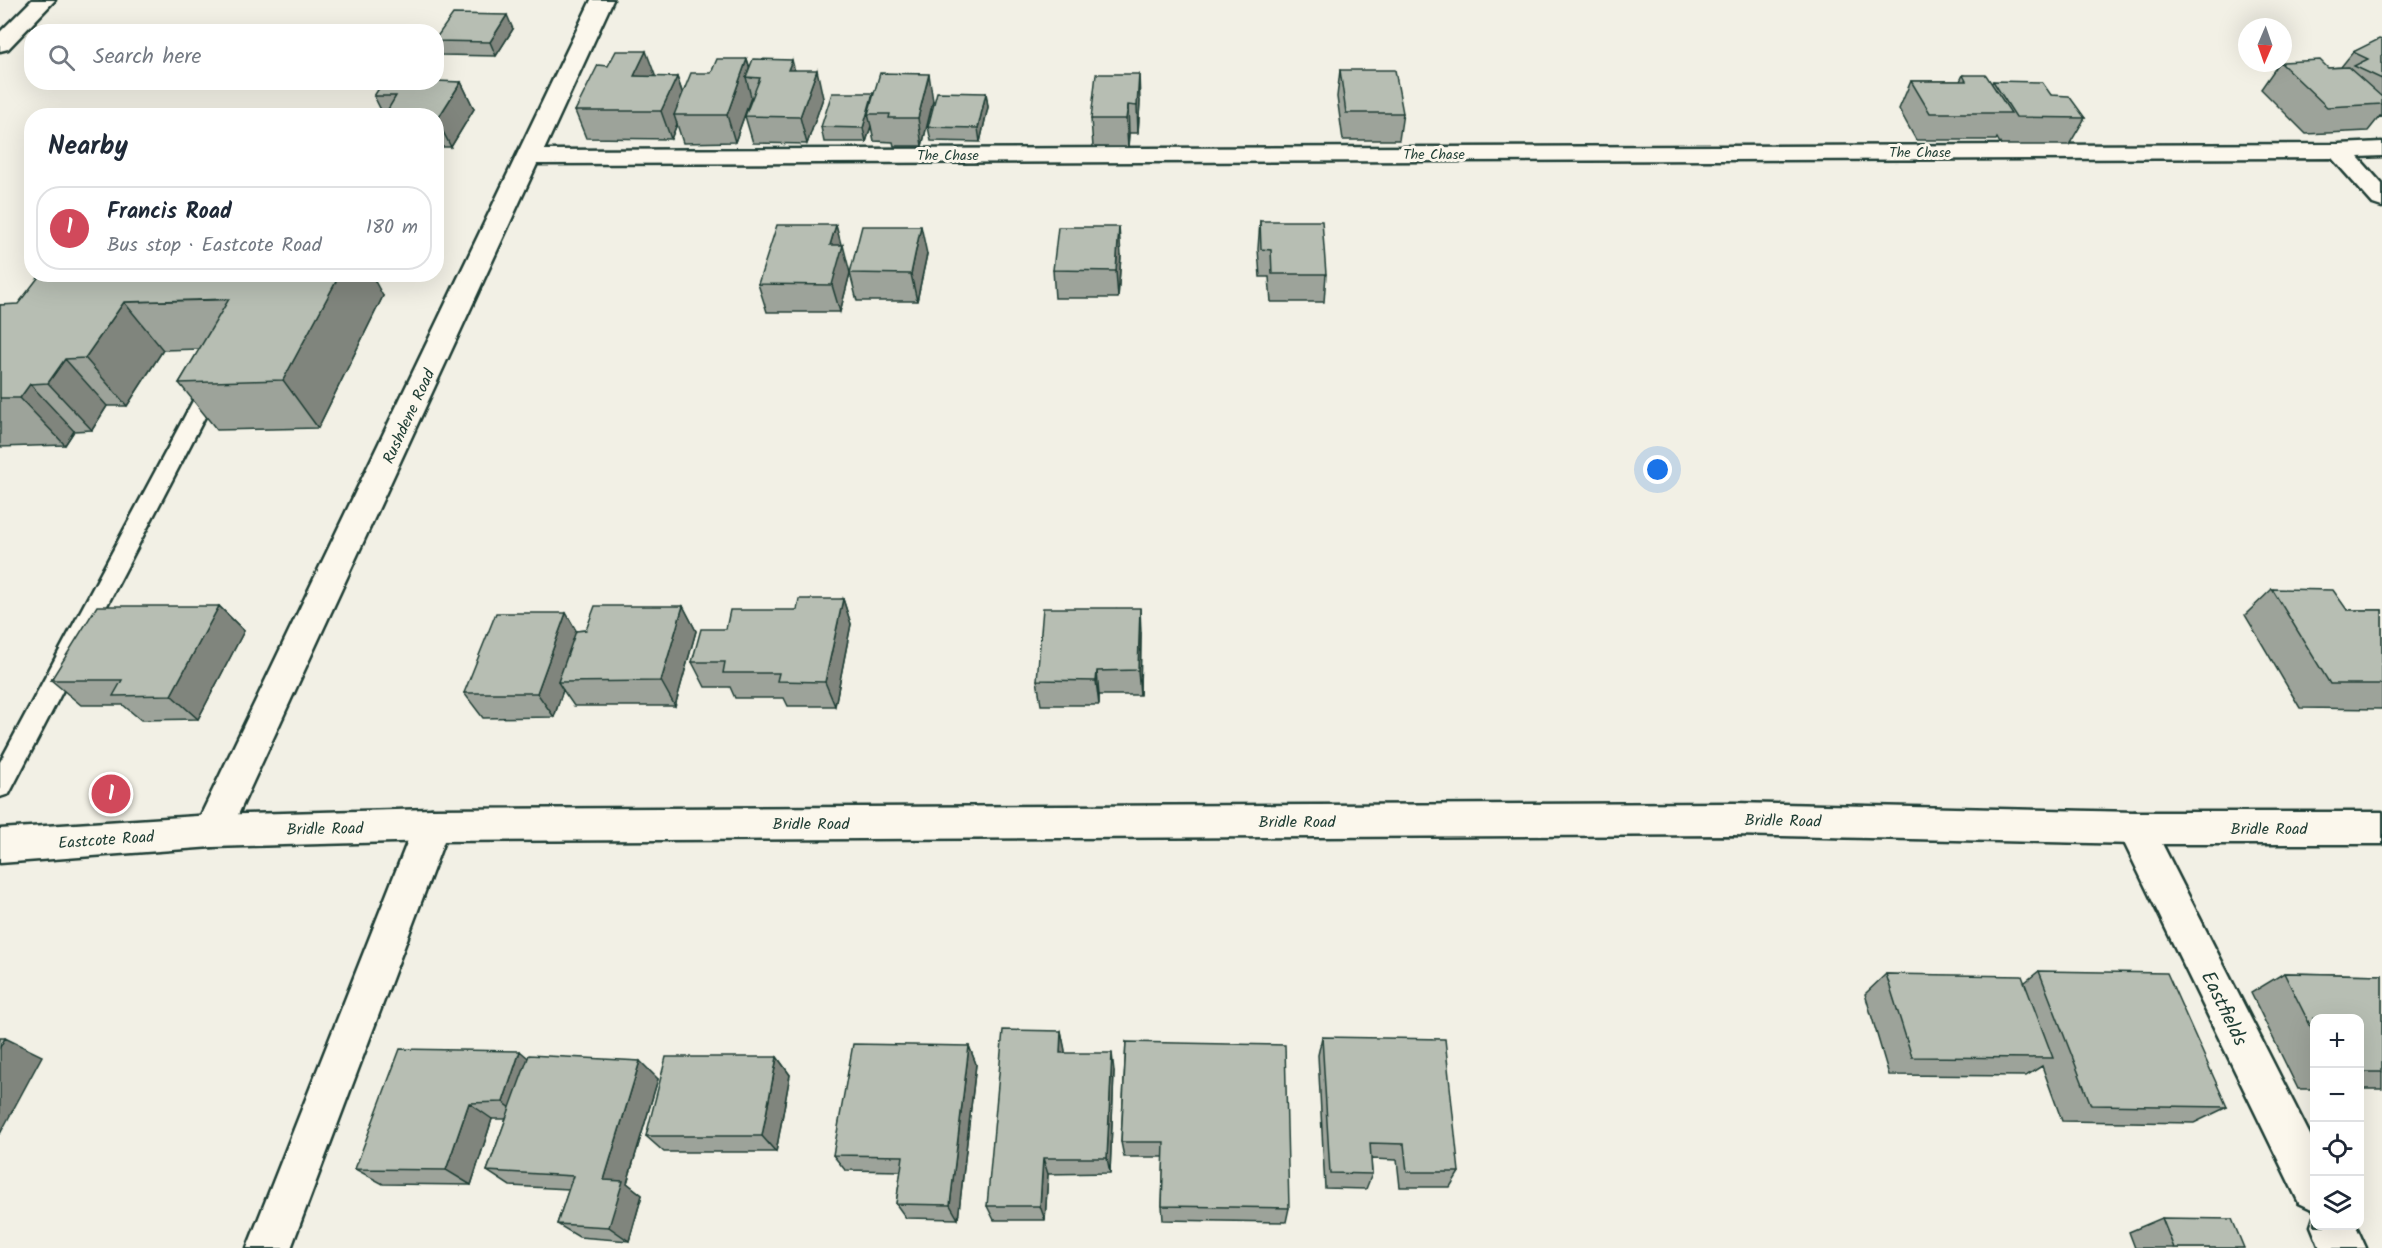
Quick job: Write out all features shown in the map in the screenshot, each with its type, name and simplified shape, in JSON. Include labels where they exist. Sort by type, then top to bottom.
[{"type":"street","points":[[0,44],[44,0]]},
{"type":"street","name":"Rushdene Road","points":[[212,831],[602,0]]},
{"type":"street","name":"The Chase","points":[[530,157],[2339,151],[2382,149]]},
{"type":"street","points":[[2339,151],[2382,199]]},
{"type":"street","name":"Bridle Road","points":[[212,831],[432,825],[1734,819],[2135,828],[2382,828]]},
{"type":"street","points":[[269,1248],[432,825]]},
{"type":"street","name":"Eastfields","points":[[2135,828],[2310,1180]]},
{"type":"street","name":"Eastcote Road","points":[[0,846],[212,831]]},
{"type":"street","points":[[2335,1230],[2344,1248]]},
{"type":"lane","points":[[0,786],[212,384]]},
{"type":"building","points":[[453,14],[507,15],[490,42],[444,41],[444,27]]},
{"type":"building","points":[[2379,39],[2382,40],[2382,79],[2354,66],[2368,59],[2353,52]]},
{"type":"building","points":[[616,51],[646,51],[634,76],[677,77],[661,111],[575,111],[598,65],[608,66]]},
{"type":"building","points":[[717,59],[747,59],[727,115],[674,115],[691,73],[711,73]]},
{"type":"building","points":[[753,59],[792,60],[788,70],[817,70],[800,117],[745,116],[760,78],[746,77]]},
{"type":"building","points":[[2320,60],[2328,68],[2348,67],[2382,97],[2382,104],[2327,107],[2290,72],[2292,62]]},
{"type":"building","points":[[1340,70],[1395,70],[1403,113],[1346,113]]},
{"type":"building","points":[[880,73],[929,74],[918,118],[889,118],[890,114],[868,114]]},
{"type":"building","points":[[1096,74],[1139,74],[1137,106],[1128,105],[1126,119],[1091,119]]},
{"type":"building","points":[[1963,75],[1986,75],[2011,113],[1930,113],[1911,81],[1966,81]]},
{"type":"building","points":[[444,81],[461,82],[444,109],[389,108],[396,96],[374,96],[378,90],[444,90]]},
{"type":"building","points":[[1993,81],[2042,82],[2051,95],[2069,96],[2085,118],[2016,117]]},
{"type":"building","points":[[937,92],[986,93],[978,128],[928,127]]},
{"type":"building","points":[[832,93],[873,93],[863,128],[821,127]]},
{"type":"building","points":[[1260,221],[1322,221],[1326,274],[1272,274],[1271,250],[1261,249]]},
{"type":"building","points":[[777,225],[836,225],[830,245],[843,245],[832,285],[758,284]]},
{"type":"building","points":[[862,226],[921,226],[911,274],[850,273]]},
{"type":"building","points":[[1058,227],[1119,227],[1116,271],[1053,270]]},
{"type":"building","points":[[35,282],[336,282],[283,380],[179,383],[229,299],[124,302],[85,358],[65,359],[48,383],[30,384],[20,398],[0,398],[0,305],[18,304]]},
{"type":"building","points":[[2272,589],[2333,590],[2347,610],[2382,610],[2382,684],[2330,684]]},
{"type":"building","points":[[799,599],[843,599],[825,682],[777,681],[779,673],[723,673],[725,662],[692,662],[701,629],[726,629],[730,610],[797,610]]},
{"type":"building","points":[[97,606],[219,606],[171,695],[113,696],[122,680],[51,680]]},
{"type":"building","points":[[595,606],[683,606],[661,681],[558,682],[576,631],[586,630]]},
{"type":"building","points":[[1043,608],[1140,608],[1138,670],[1097,671],[1096,681],[1037,680]]},
{"type":"building","points":[[496,613],[566,613],[537,693],[464,693]]},
{"type":"building","points":[[2039,971],[2167,973],[2227,1107],[2091,1105]]},
{"type":"building","points":[[2284,973],[2382,975],[2382,1072],[2364,1072],[2364,1014],[2310,1014],[2310,1025]]},
{"type":"building","points":[[1886,974],[2022,976],[2053,1058],[1912,1057]]},
{"type":"building","points":[[1003,1030],[1061,1031],[1060,1053],[1112,1053],[1107,1158],[1043,1158],[1040,1206],[987,1206]]},
{"type":"building","points":[[1322,1037],[1445,1039],[1459,1172],[1407,1172],[1404,1144],[1370,1143],[1372,1174],[1330,1173]]},
{"type":"building","points":[[1126,1042],[1285,1045],[1289,1208],[1162,1206],[1164,1142],[1121,1142]]},
{"type":"building","points":[[853,1044],[969,1046],[950,1205],[896,1204],[903,1156],[833,1155]]},
{"type":"building","points":[[400,1049],[520,1051],[503,1102],[469,1103],[446,1170],[355,1169]]},
{"type":"building","points":[[529,1055],[640,1061],[604,1180],[623,1181],[609,1227],[557,1224],[573,1176],[487,1171]]},
{"type":"building","points":[[666,1057],[777,1057],[762,1136],[646,1136]]},
{"type":"building","points":[[2162,1218],[2232,1219],[2244,1248],[2174,1248]]},
{"type":"place","name":"Francis Road","points":[[111,794]]}]
